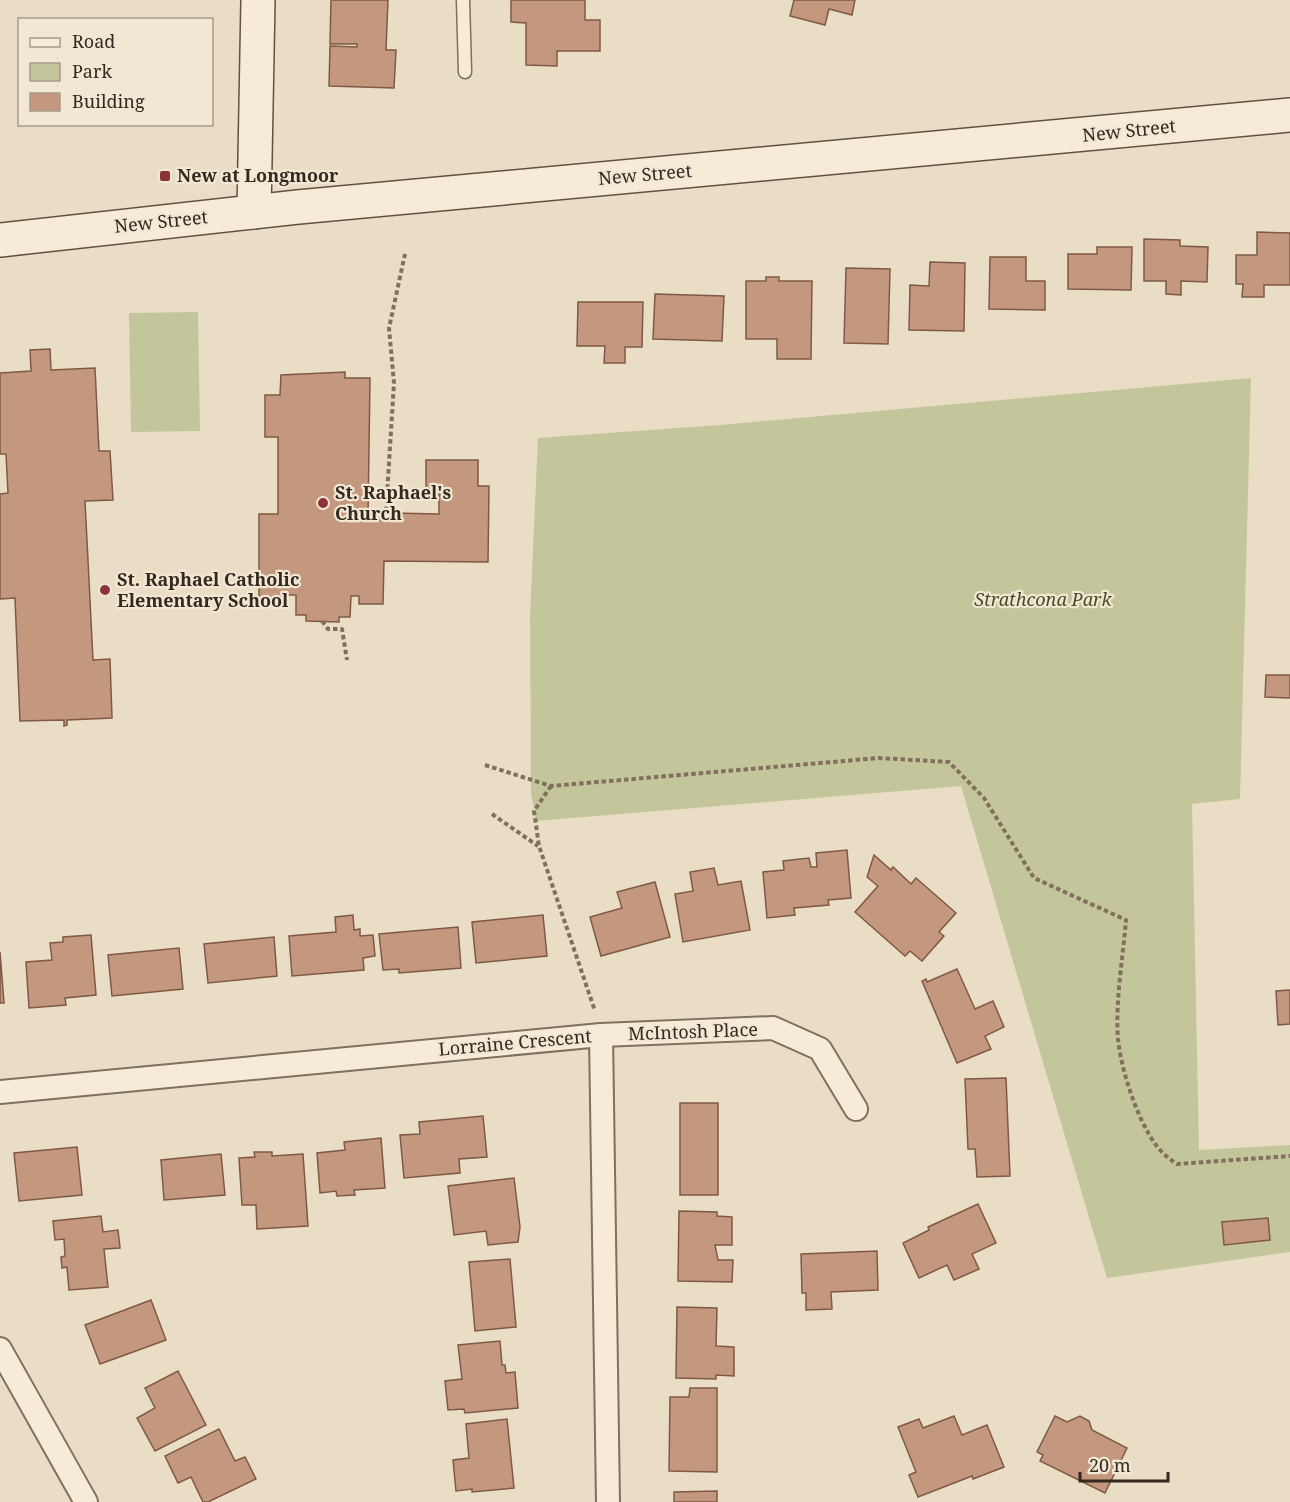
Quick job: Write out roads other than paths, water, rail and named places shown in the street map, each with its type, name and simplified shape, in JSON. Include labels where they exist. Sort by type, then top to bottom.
[{"type":"main road","points":[[254,212],[258,0]]},
{"type":"main road","name":"New Street","points":[[0,240],[254,212],[1290,116]]},
{"type":"street","name":"McIntosh Place","points":[[601,1035],[773,1028],[820,1049],[856,1109]]},
{"type":"street","name":"Lorraine Crescent","points":[[0,1092],[601,1035],[608,1502]]},
{"type":"street","points":[[0,1349],[8,1381],[86,1502]]},
{"type":"lane","points":[[464,0],[465,72]]},
{"type":"place","name":"New at Longmoor","points":[[165,176]]},
{"type":"place","name":"St. Raphael's Church","points":[[323,503]]},
{"type":"place","name":"St. Raphael Catholic Elementary School","points":[[105,590]]},
{"type":"park label","name":"Strathcona Park","points":[[1043,600]]}]
